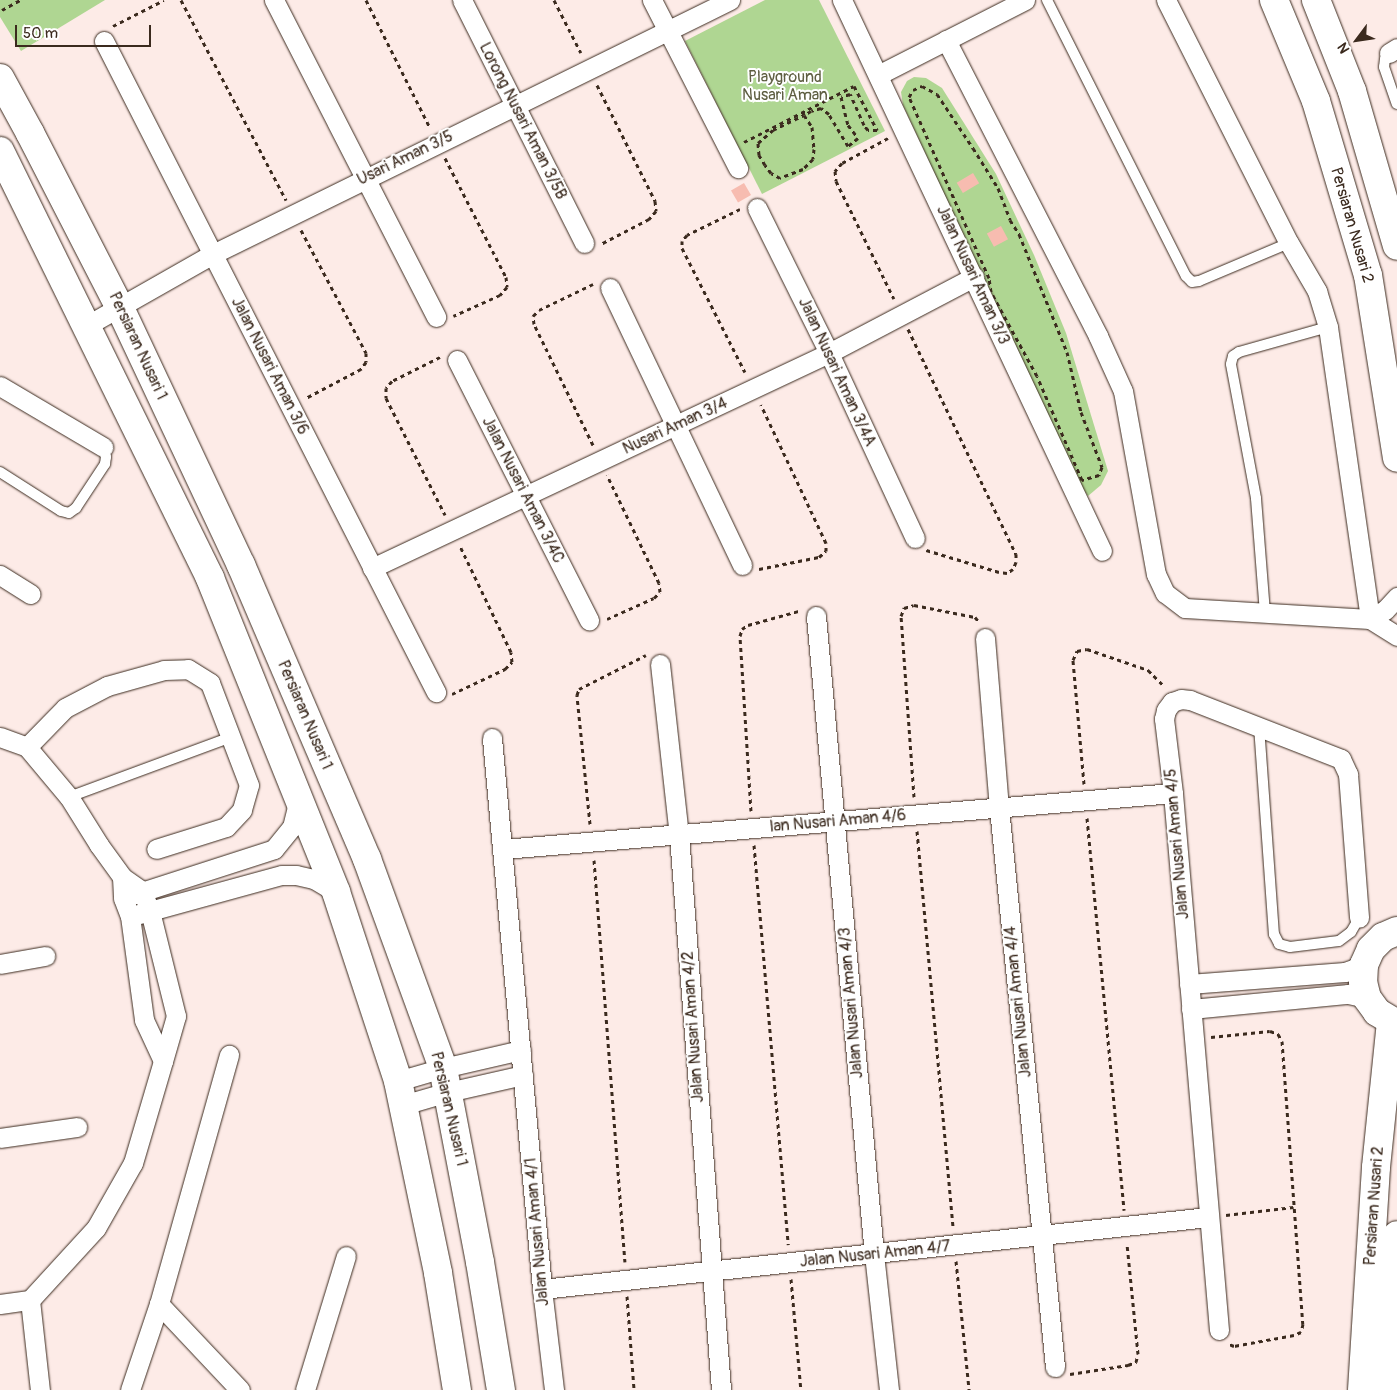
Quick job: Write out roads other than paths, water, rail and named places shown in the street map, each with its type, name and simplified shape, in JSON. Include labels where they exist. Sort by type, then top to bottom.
[{"type":"main road","name":"Persiaran Nusari 2","points":[[1274,0],[1316,101],[1368,276],[1397,458]]},
{"type":"main road","points":[[1316,0],[1352,91],[1397,246]]},
{"type":"main road","name":"Persiaran Nusari 1","points":[[0,78],[30,132],[120,308],[241,566],[367,859],[445,1080],[480,1262],[501,1390]]},
{"type":"main road","points":[[0,151],[210,578],[336,892],[400,1093],[438,1273],[457,1390]]},
{"type":"main road","points":[[1367,998],[1363,982],[1364,965],[1371,949],[1383,937],[1397,931]]},
{"type":"main road","name":"Persiaran Nusari 2","points":[[1362,1390],[1361,1378],[1376,1167],[1394,1023],[1377,1012],[1367,998]]},
{"type":"main road","name":"Persiaran Nusari 2","points":[[1388,1390],[1387,1377],[1397,1235]]},
{"type":"street","points":[[274,0],[436,317]]},
{"type":"street","name":"Lorong Nusari Aman 3/5B","points":[[462,0],[516,104],[584,243]]},
{"type":"street","points":[[652,0],[738,168]]},
{"type":"street","name":"Usari Aman 3/5","points":[[86,326],[214,254],[293,214],[666,29],[730,0]]},
{"type":"street","name":"Jalan Nusari Aman 3/3","points":[[842,0],[904,130],[981,277],[1102,551]]},
{"type":"street","points":[[878,75],[1025,0]]},
{"type":"street","points":[[1166,0],[1289,243],[1317,291],[1328,327],[1370,619]]},
{"type":"street","points":[[946,40],[1098,336],[1123,391],[1156,574],[1165,593],[1185,608],[1370,619],[1397,636]]},
{"type":"street","name":"Jalan Nusari Aman 3/6","points":[[104,41],[436,692]]},
{"type":"street","name":"Jalan Nusari Aman 3/4A","points":[[757,208],[829,353],[915,538]]},
{"type":"street","name":"Nusari Aman 3/4","points":[[372,568],[829,353],[981,277]]},
{"type":"street","points":[[610,288],[742,565]]},
{"type":"street","name":"Jalan Nusari Aman 3/4C","points":[[457,360],[588,620]]},
{"type":"street","points":[[0,386],[102,447]]},
{"type":"street","points":[[1,577],[30,594]]},
{"type":"street","points":[[1370,619],[1385,610],[1397,597]]},
{"type":"street","name":"Jalan Nusari Aman 4/3","points":[[816,616],[874,1254],[889,1390]]},
{"type":"street","name":"Jalan Nusari Aman 4/4","points":[[985,638],[999,808],[1055,1366]]},
{"type":"street","name":"Jalan Nusari Aman 4/2","points":[[660,664],[679,835],[721,1390]]},
{"type":"street","points":[[27,747],[65,708],[107,686],[164,670],[188,669],[210,683],[249,785],[242,810],[226,827],[156,849]]},
{"type":"street","name":"Jalan Nusari Aman 4/5","points":[[1219,1330],[1173,793],[1164,719],[1166,710],[1172,702],[1181,698],[1260,726]]},
{"type":"street","points":[[1260,726],[1334,755],[1346,766],[1359,918]]},
{"type":"street","points":[[0,737],[27,747],[69,797],[99,845],[122,877],[142,891],[150,911],[176,1016],[133,1162],[96,1228],[30,1300],[0,1304]]},
{"type":"street","points":[[400,1093],[445,1080],[521,1050],[504,849],[492,738]]},
{"type":"street","name":"lan Nusari Aman 4/6","points":[[504,849],[1173,793]]},
{"type":"street","points":[[123,898],[274,849],[292,828],[299,799]]},
{"type":"street","points":[[130,916],[282,875],[296,875],[314,879],[336,892]]},
{"type":"street","points":[[122,877],[123,898],[130,916],[144,1020],[163,1061]]},
{"type":"street","points":[[0,964],[45,956]]},
{"type":"street","points":[[1189,984],[1346,972],[1364,965]]},
{"type":"street","points":[[1190,1009],[1348,994],[1367,998]]},
{"type":"street","name":"Jalan Nusari Aman 4/1","points":[[521,1050],[542,1289],[554,1390]]},
{"type":"street","points":[[130,1390],[159,1304],[229,1055]]},
{"type":"street","points":[[445,1080],[523,1074]]},
{"type":"street","points":[[0,1138],[77,1127]]},
{"type":"street","name":"Jalan Nusari Aman 4/7","points":[[542,1289],[1208,1217]]},
{"type":"street","points":[[305,1390],[346,1256]]},
{"type":"street","points":[[30,1300],[40,1390]]},
{"type":"street","points":[[159,1304],[240,1390]]},
{"type":"lane","points":[[1047,0],[1186,276],[1192,282],[1199,281],[1289,243]]},
{"type":"lane","points":[[1393,51],[1385,59],[1384,67],[1397,104]]},
{"type":"lane","points":[[1265,613],[1256,498],[1231,364],[1233,356],[1239,352],[1328,327]]},
{"type":"lane","points":[[0,472],[61,511],[69,513],[76,508],[106,464],[106,457],[102,447]]},
{"type":"lane","points":[[1260,726],[1274,934],[1279,944],[1290,947],[1339,940],[1351,932],[1359,918]]},
{"type":"lane","points":[[69,797],[231,738]]},
{"type":"park label","name":"Playground Nusari Aman","points":[[785,86]]}]
